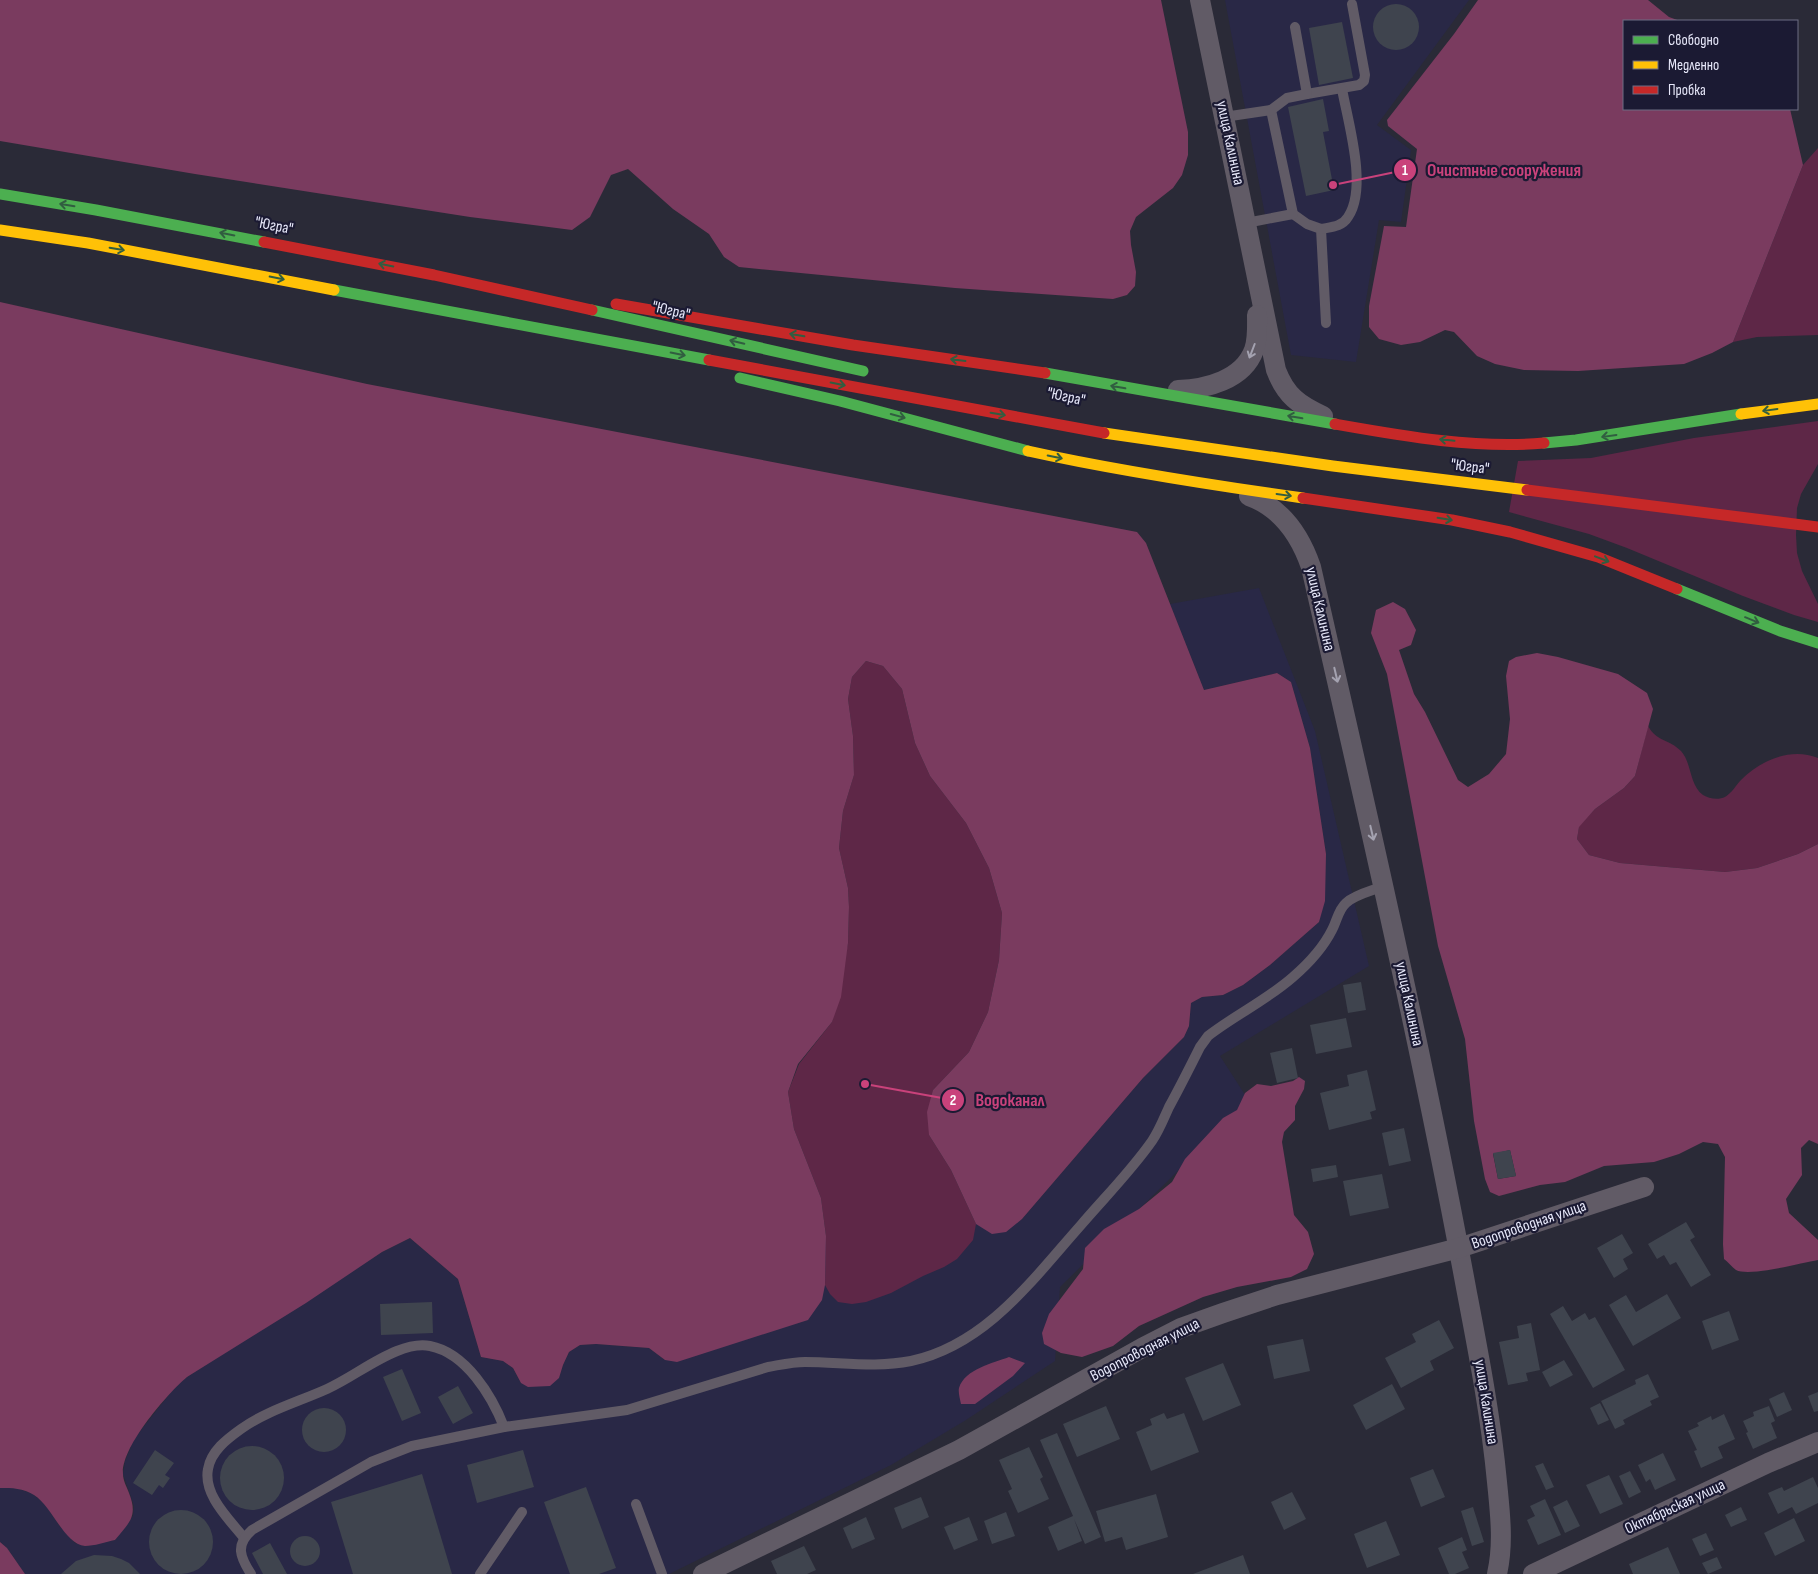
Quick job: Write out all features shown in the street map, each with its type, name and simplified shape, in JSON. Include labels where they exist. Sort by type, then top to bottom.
[{"type":"main road","name":"\"Югра\"","points":[[0,194],[96,210],[434,275],[876,373]]},
{"type":"main road","name":"\"Югра\"","points":[[0,230],[183,260],[424,307],[1130,438],[1332,466],[1818,527]]},
{"type":"main road","points":[[434,275],[862,346],[1005,366],[1343,425],[1430,438],[1519,445],[1576,440],[1767,410],[1818,404]]},
{"type":"main road","points":[[424,307],[840,401],[1004,445],[1134,472],[1452,520],[1510,532],[1598,557],[1780,631],[1818,643]]},
{"type":"main road","name":"\"Югра\"","points":[[1101,421],[1332,466]]},
{"type":"street","name":"улица Калинина","points":[[1200,0],[1258,285]]},
{"type":"street","points":[[1144,391],[1194,390],[1211,386],[1238,371],[1254,350],[1258,285]]},
{"type":"street","points":[[1258,285],[1272,355],[1280,382],[1291,397],[1303,407],[1343,425]]},
{"type":"street","name":"улица Калинина","points":[[1218,486],[1259,500],[1274,508],[1291,526],[1306,552],[1311,567],[1384,886],[1459,1248],[1492,1428],[1502,1545],[1497,1574]]},
{"type":"street","name":"Водопроводная улица","points":[[703,1574],[959,1450],[1181,1328],[1277,1295],[1459,1248],[1644,1188]]},
{"type":"street","name":"Октябрьская улица","points":[[1533,1574],[1751,1471],[1818,1442]]},
{"type":"lane","points":[[1224,117],[1271,110],[1287,98],[1342,89],[1364,82],[1365,75],[1352,4]]},
{"type":"lane","points":[[1296,27],[1308,94]]},
{"type":"lane","points":[[1271,110],[1293,214],[1306,224],[1321,229],[1338,226],[1348,218],[1354,201],[1357,178],[1357,163],[1342,89]]},
{"type":"lane","points":[[1246,223],[1293,214]]},
{"type":"lane","points":[[1321,229],[1326,323]]},
{"type":"lane","points":[[251,1574],[241,1554],[241,1546],[244,1538],[252,1530],[371,1462],[420,1444],[504,1427],[627,1410],[768,1367],[788,1363],[878,1364],[910,1361],[938,1353],[967,1338],[999,1314],[1028,1286],[1134,1165],[1153,1140],[1200,1047],[1208,1036],[1293,978],[1325,942],[1333,929],[1341,908],[1346,902],[1384,886]]},
{"type":"lane","points":[[244,1538],[210,1492],[207,1479],[208,1469],[213,1455],[222,1444],[242,1428],[261,1417],[328,1388],[398,1351],[412,1346],[429,1346],[440,1349],[455,1357],[472,1374],[493,1402],[504,1427]]},
{"type":"lane","points":[[636,1504],[662,1574]]},
{"type":"lane","points":[[480,1574],[522,1512]]},
{"type":"shaded area","points":[[0,0],[1161,0],[1188,132],[1188,155],[1182,175],[1173,188],[1136,217],[1130,231],[1136,272],[1135,286],[1127,295],[1113,299],[955,288],[739,267],[724,257],[709,234],[673,209],[628,169],[611,175],[590,217],[572,230],[470,217],[0,141]]},
{"type":"shaded area","points":[[1225,0],[1469,0],[1377,125],[1411,150],[1401,222],[1379,220],[1356,362],[1291,355]]},
{"type":"shaded area","points":[[1478,0],[1648,0],[1669,17],[1677,20],[1623,20],[1623,110],[1790,110],[1803,165],[1733,342],[1684,364],[1578,371],[1524,370],[1495,364],[1477,356],[1454,332],[1445,330],[1420,342],[1401,345],[1379,339],[1369,327],[1369,306],[1384,226],[1406,227],[1417,149],[1388,126],[1387,120]]},
{"type":"shaded area","points":[[1818,148],[1818,335],[1757,337],[1733,342],[1803,165]]},
{"type":"shaded area","points":[[0,302],[367,384],[1137,532],[1146,543],[1204,690],[1277,673],[1291,682],[1310,748],[1326,854],[1325,901],[1319,922],[1270,965],[1243,985],[1223,995],[1202,997],[1191,1003],[1189,1026],[1184,1037],[1143,1078],[1022,1219],[1006,1232],[992,1234],[976,1224],[951,1170],[929,1135],[927,1112],[933,1090],[969,1052],[988,1012],[999,960],[1002,913],[989,868],[966,823],[930,776],[915,743],[902,689],[883,666],[866,661],[852,677],[848,699],[853,736],[854,775],[843,811],[839,848],[848,888],[849,907],[848,943],[841,997],[832,1022],[798,1064],[788,1092],[794,1129],[821,1198],[826,1236],[825,1285],[822,1300],[808,1320],[677,1362],[665,1360],[649,1348],[596,1344],[580,1345],[569,1352],[559,1378],[550,1386],[528,1387],[521,1383],[513,1368],[503,1361],[481,1357],[458,1279],[410,1238],[382,1252],[306,1303],[187,1377],[178,1385],[157,1408],[137,1436],[124,1463],[124,1479],[133,1508],[128,1523],[115,1540],[89,1546],[78,1544],[64,1532],[47,1507],[34,1495],[13,1488],[0,1488]]},
{"type":"shaded area","points":[[1818,421],[1818,464],[1801,494],[1797,508],[1796,535],[1797,553],[1802,571],[1818,604],[1818,622],[1743,596],[1589,534],[1509,512],[1518,461],[1591,458],[1694,438]]},
{"type":"shaded area","points":[[1259,588],[1315,731],[1369,966],[1220,1056],[1249,1101],[1060,1287],[1055,1361],[966,1420],[891,1465],[669,1574],[25,1574],[7,1548],[0,1542],[0,1488],[17,1488],[33,1494],[46,1505],[59,1525],[75,1543],[86,1546],[115,1540],[133,1516],[134,1506],[123,1474],[125,1461],[134,1439],[175,1387],[187,1377],[382,1252],[410,1238],[458,1279],[481,1357],[503,1361],[513,1368],[521,1383],[559,1378],[569,1352],[580,1345],[596,1344],[649,1348],[665,1360],[826,1236],[1022,1219],[1143,1078],[1184,1037],[1189,1026],[1191,1003],[1202,997],[1223,995],[1243,985],[1270,965],[1319,922],[1326,854],[1310,748],[1291,682],[1277,673],[1204,690],[1170,604]]},
{"type":"shaded area","points":[[1393,602],[1405,609],[1416,630],[1411,645],[1399,650],[1414,694],[1425,712],[1458,780],[1468,787],[1489,774],[1506,754],[1510,719],[1506,676],[1509,661],[1516,657],[1537,653],[1558,657],[1618,674],[1647,693],[1653,709],[1635,776],[1624,788],[1595,809],[1579,827],[1577,839],[1589,855],[1620,863],[1725,872],[1757,868],[1798,854],[1818,844],[1818,1144],[1809,1140],[1801,1148],[1802,1175],[1786,1199],[1789,1213],[1818,1240],[1818,1260],[1775,1269],[1743,1272],[1736,1270],[1724,1259],[1725,1157],[1718,1144],[1703,1142],[1679,1154],[1654,1162],[1604,1166],[1565,1182],[1540,1185],[1499,1196],[1490,1192],[1485,1179],[1474,1121],[1465,1039],[1438,946],[1387,674],[1371,633],[1376,610]],"holes":[[[1510,1150],[1516,1176],[1498,1179],[1493,1154]]]},
{"type":"shaded area","points":[[866,661],[883,666],[902,689],[915,743],[930,776],[966,823],[989,868],[1002,913],[999,960],[988,1012],[969,1052],[933,1090],[929,1135],[951,1170],[976,1224],[973,1240],[957,1259],[944,1267],[891,1293],[866,1302],[852,1304],[838,1302],[825,1285],[826,1236],[821,1198],[794,1129],[788,1092],[799,1064],[832,1022],[848,943],[848,888],[839,848],[843,811],[854,775],[853,736],[848,699],[852,677]]},
{"type":"shaded area","points":[[1648,726],[1655,735],[1681,751],[1685,756],[1698,791],[1711,798],[1720,799],[1725,797],[1749,773],[1777,757],[1797,754],[1818,758],[1818,844],[1798,854],[1757,868],[1725,872],[1620,863],[1589,855],[1577,839],[1579,826],[1595,809],[1624,788],[1635,776]]},
{"type":"shaded area","points":[[1299,1077],[1305,1081],[1304,1089],[1295,1106],[1295,1120],[1284,1132],[1282,1142],[1294,1215],[1308,1232],[1314,1254],[1307,1269],[1291,1277],[1237,1287],[1203,1297],[1139,1326],[1113,1346],[1082,1357],[1061,1353],[1044,1344],[1042,1333],[1049,1314],[1083,1269],[1085,1248],[1104,1229],[1139,1209],[1172,1182],[1185,1159],[1223,1118],[1237,1110],[1245,1093],[1257,1084],[1271,1086],[1293,1081]]},
{"type":"shaded area","points":[[1009,1357],[1025,1363],[1013,1376],[975,1404],[961,1404],[959,1388],[967,1376],[988,1364]]},
{"type":"shaded area","points":[[0,1542],[7,1548],[25,1574],[0,1574]]},
{"type":"building","points":[[1396,4],[1409,8],[1415,14],[1419,27],[1415,40],[1409,46],[1396,50],[1383,46],[1377,40],[1373,27],[1377,14],[1383,8]]},
{"type":"building","points":[[1342,22],[1353,78],[1319,85],[1309,28]]},
{"type":"building","points":[[1323,99],[1329,131],[1323,132],[1334,190],[1306,196],[1288,107]]},
{"type":"building","points":[[1361,982],[1366,1010],[1348,1013],[1343,985]]},
{"type":"building","points":[[1346,1018],[1352,1047],[1316,1054],[1310,1025]]},
{"type":"building","points":[[1292,1048],[1298,1078],[1277,1083],[1270,1053]]},
{"type":"building","points":[[1367,1070],[1376,1110],[1370,1112],[1372,1119],[1329,1130],[1320,1093],[1349,1086],[1347,1075]]},
{"type":"building","points":[[1404,1128],[1411,1161],[1389,1166],[1382,1133]]},
{"type":"building","points":[[1510,1150],[1516,1176],[1498,1179],[1493,1153]]},
{"type":"building","points":[[1336,1165],[1338,1177],[1313,1182],[1311,1169]]},
{"type":"building","points":[[1382,1174],[1389,1208],[1350,1216],[1343,1181]]},
{"type":"building","points":[[1686,1222],[1695,1237],[1690,1240],[1711,1275],[1691,1287],[1676,1262],[1670,1265],[1664,1255],[1657,1259],[1648,1244]]},
{"type":"building","points":[[1622,1234],[1633,1253],[1623,1259],[1628,1269],[1614,1278],[1597,1248]]},
{"type":"building","points":[[1667,1294],[1681,1318],[1633,1346],[1609,1305],[1626,1295],[1636,1312]]},
{"type":"building","points":[[432,1302],[433,1333],[381,1335],[380,1304]]},
{"type":"building","points":[[1563,1306],[1572,1321],[1585,1313],[1589,1320],[1595,1317],[1625,1370],[1593,1388],[1550,1314]]},
{"type":"building","points":[[1729,1311],[1739,1340],[1712,1350],[1702,1321]]},
{"type":"building","points":[[1439,1320],[1454,1348],[1430,1361],[1434,1370],[1401,1388],[1385,1358],[1416,1342],[1412,1334]]},
{"type":"building","points":[[1531,1323],[1540,1370],[1526,1373],[1528,1381],[1508,1385],[1499,1342],[1519,1338],[1517,1326]]},
{"type":"building","points":[[1303,1339],[1310,1371],[1274,1379],[1267,1346]]},
{"type":"building","points":[[1564,1360],[1573,1375],[1550,1387],[1542,1372]]},
{"type":"building","points":[[1223,1363],[1241,1405],[1203,1421],[1185,1378]]},
{"type":"building","points":[[402,1369],[421,1413],[402,1421],[383,1377]]},
{"type":"building","points":[[1648,1374],[1659,1397],[1650,1401],[1652,1405],[1623,1420],[1625,1424],[1615,1429],[1601,1401],[1636,1384],[1635,1380]]},
{"type":"building","points":[[1392,1384],[1405,1409],[1366,1430],[1353,1405]]},
{"type":"building","points":[[458,1386],[473,1413],[453,1424],[438,1397]]},
{"type":"building","points":[[1784,1392],[1792,1410],[1777,1417],[1769,1399]]},
{"type":"building","points":[[1818,1392],[1818,1411],[1814,1412],[1808,1396]]},
{"type":"building","points":[[1600,1403],[1609,1420],[1598,1425],[1590,1408]]},
{"type":"building","points":[[1106,1406],[1120,1439],[1077,1457],[1063,1424]]},
{"type":"building","points":[[1769,1406],[1775,1421],[1771,1423],[1777,1438],[1753,1449],[1743,1421],[1754,1416],[1753,1412]]},
{"type":"building","points":[[324,1408],[336,1412],[342,1418],[346,1430],[342,1442],[336,1448],[324,1452],[312,1448],[306,1442],[302,1430],[306,1418],[312,1412]]},
{"type":"building","points":[[1164,1413],[1167,1419],[1184,1413],[1199,1452],[1151,1471],[1136,1432],[1152,1425],[1150,1419]]},
{"type":"building","points":[[1724,1414],[1735,1439],[1718,1447],[1723,1458],[1701,1468],[1694,1451],[1697,1450],[1688,1431],[1699,1426],[1697,1423],[1711,1416],[1712,1420]]},
{"type":"building","points":[[1057,1433],[1101,1537],[1085,1544],[1074,1519],[1082,1541],[1058,1551],[1048,1527],[1073,1516],[1040,1440]]},
{"type":"building","points":[[252,1446],[264,1448],[275,1455],[282,1466],[284,1478],[282,1490],[275,1501],[264,1508],[252,1510],[240,1508],[229,1501],[222,1490],[220,1478],[222,1466],[229,1455],[240,1448]]},
{"type":"building","points":[[1029,1447],[1043,1477],[1040,1479],[1049,1499],[1018,1513],[1008,1491],[1012,1489],[999,1460]]},
{"type":"building","points":[[155,1450],[174,1463],[165,1475],[170,1478],[163,1488],[159,1485],[152,1495],[133,1483]]},
{"type":"building","points":[[523,1450],[534,1487],[477,1503],[467,1465]]},
{"type":"building","points":[[1663,1453],[1676,1480],[1655,1490],[1650,1479],[1646,1482],[1638,1465]]},
{"type":"building","points":[[1543,1463],[1554,1487],[1546,1490],[1535,1466]]},
{"type":"building","points":[[1433,1469],[1445,1497],[1421,1507],[1410,1478]]},
{"type":"building","points":[[1630,1471],[1641,1492],[1629,1498],[1619,1476]]},
{"type":"building","points":[[422,1474],[452,1574],[353,1574],[331,1502]]},
{"type":"building","points":[[1609,1475],[1623,1504],[1600,1514],[1586,1485]]},
{"type":"building","points":[[1813,1477],[1818,1488],[1818,1503],[1796,1514],[1792,1507],[1778,1514],[1768,1493],[1782,1487],[1784,1491]]},
{"type":"building","points":[[586,1487],[616,1568],[599,1574],[570,1574],[544,1502]]},
{"type":"building","points":[[1292,1492],[1306,1519],[1284,1530],[1271,1502]]},
{"type":"building","points":[[1156,1494],[1168,1537],[1126,1550],[1122,1537],[1105,1542],[1096,1511]]},
{"type":"building","points":[[921,1497],[929,1517],[902,1529],[894,1508]]},
{"type":"building","points":[[1545,1499],[1561,1535],[1538,1545],[1527,1520],[1535,1516],[1530,1506]]},
{"type":"building","points":[[1567,1500],[1580,1526],[1565,1533],[1553,1507]]},
{"type":"building","points":[[1473,1507],[1484,1542],[1472,1546],[1461,1511]]},
{"type":"building","points":[[1741,1507],[1747,1520],[1731,1527],[1725,1515]]},
{"type":"building","points":[[181,1510],[193,1512],[204,1519],[211,1530],[213,1542],[211,1554],[204,1565],[193,1572],[181,1574],[169,1572],[158,1565],[151,1554],[149,1542],[151,1530],[158,1519],[169,1512]]},
{"type":"building","points":[[1006,1512],[1015,1536],[992,1544],[984,1521]]},
{"type":"building","points":[[866,1517],[875,1539],[852,1549],[843,1528]]},
{"type":"building","points":[[969,1517],[978,1540],[954,1550],[944,1527]]},
{"type":"building","points":[[1794,1518],[1805,1541],[1775,1556],[1764,1533]]},
{"type":"building","points":[[1386,1521],[1400,1555],[1367,1568],[1354,1534]]},
{"type":"building","points":[[1706,1533],[1714,1550],[1700,1556],[1692,1539]]},
{"type":"building","points":[[305,1536],[316,1540],[320,1551],[316,1562],[305,1566],[294,1562],[290,1551],[294,1540]]},
{"type":"building","points":[[1462,1537],[1467,1550],[1462,1552],[1469,1568],[1455,1574],[1449,1574],[1438,1548]]},
{"type":"building","points":[[270,1543],[287,1574],[263,1574],[252,1553]]},
{"type":"building","points":[[804,1546],[816,1570],[807,1574],[777,1574],[771,1561]]},
{"type":"building","points":[[1668,1547],[1680,1574],[1633,1574],[1629,1564]]},
{"type":"building","points":[[94,1555],[112,1556],[121,1559],[129,1563],[140,1574],[61,1574],[76,1561]]},
{"type":"building","points":[[1243,1555],[1250,1574],[1193,1574]]},
{"type":"building","points":[[1717,1557],[1722,1568],[1708,1574],[1702,1563]]},
{"type":"traffic: fast","points":[[0,194],[264,242]]},
{"type":"traffic: fast","points":[[334,290],[709,360]]},
{"type":"traffic: fast","points":[[592,310],[863,371]]},
{"type":"traffic: fast","points":[[1045,373],[1335,424]]},
{"type":"traffic: fast","points":[[740,378],[840,401],[1028,451]]},
{"type":"traffic: fast","points":[[1544,443],[1576,440],[1741,414]]},
{"type":"traffic: fast","points":[[1677,589],[1780,631],[1818,643]]},
{"type":"traffic: slow","points":[[0,230],[88,243],[334,290]]},
{"type":"traffic: slow","points":[[1741,414],[1818,404]]},
{"type":"traffic: slow","points":[[1104,433],[1333,466],[1527,490]]},
{"type":"traffic: slow","points":[[1028,451],[1165,477],[1303,498]]},
{"type":"traffic: jam","points":[[264,242],[434,275],[592,310]]},
{"type":"traffic: jam","points":[[616,304],[853,345],[1045,373]]},
{"type":"traffic: jam","points":[[709,360],[1104,433]]},
{"type":"traffic: jam","points":[[1335,424],[1413,437],[1465,443],[1544,443]]},
{"type":"traffic: jam","points":[[1527,490],[1818,527]]},
{"type":"traffic: jam","points":[[1303,498],[1452,520],[1510,532],[1598,557],[1677,589]]},
{"type":"place","name":"Очистные сооружения","points":[[1333,185]]},
{"type":"place","name":"Водоканал","points":[[865,1084]]}]
